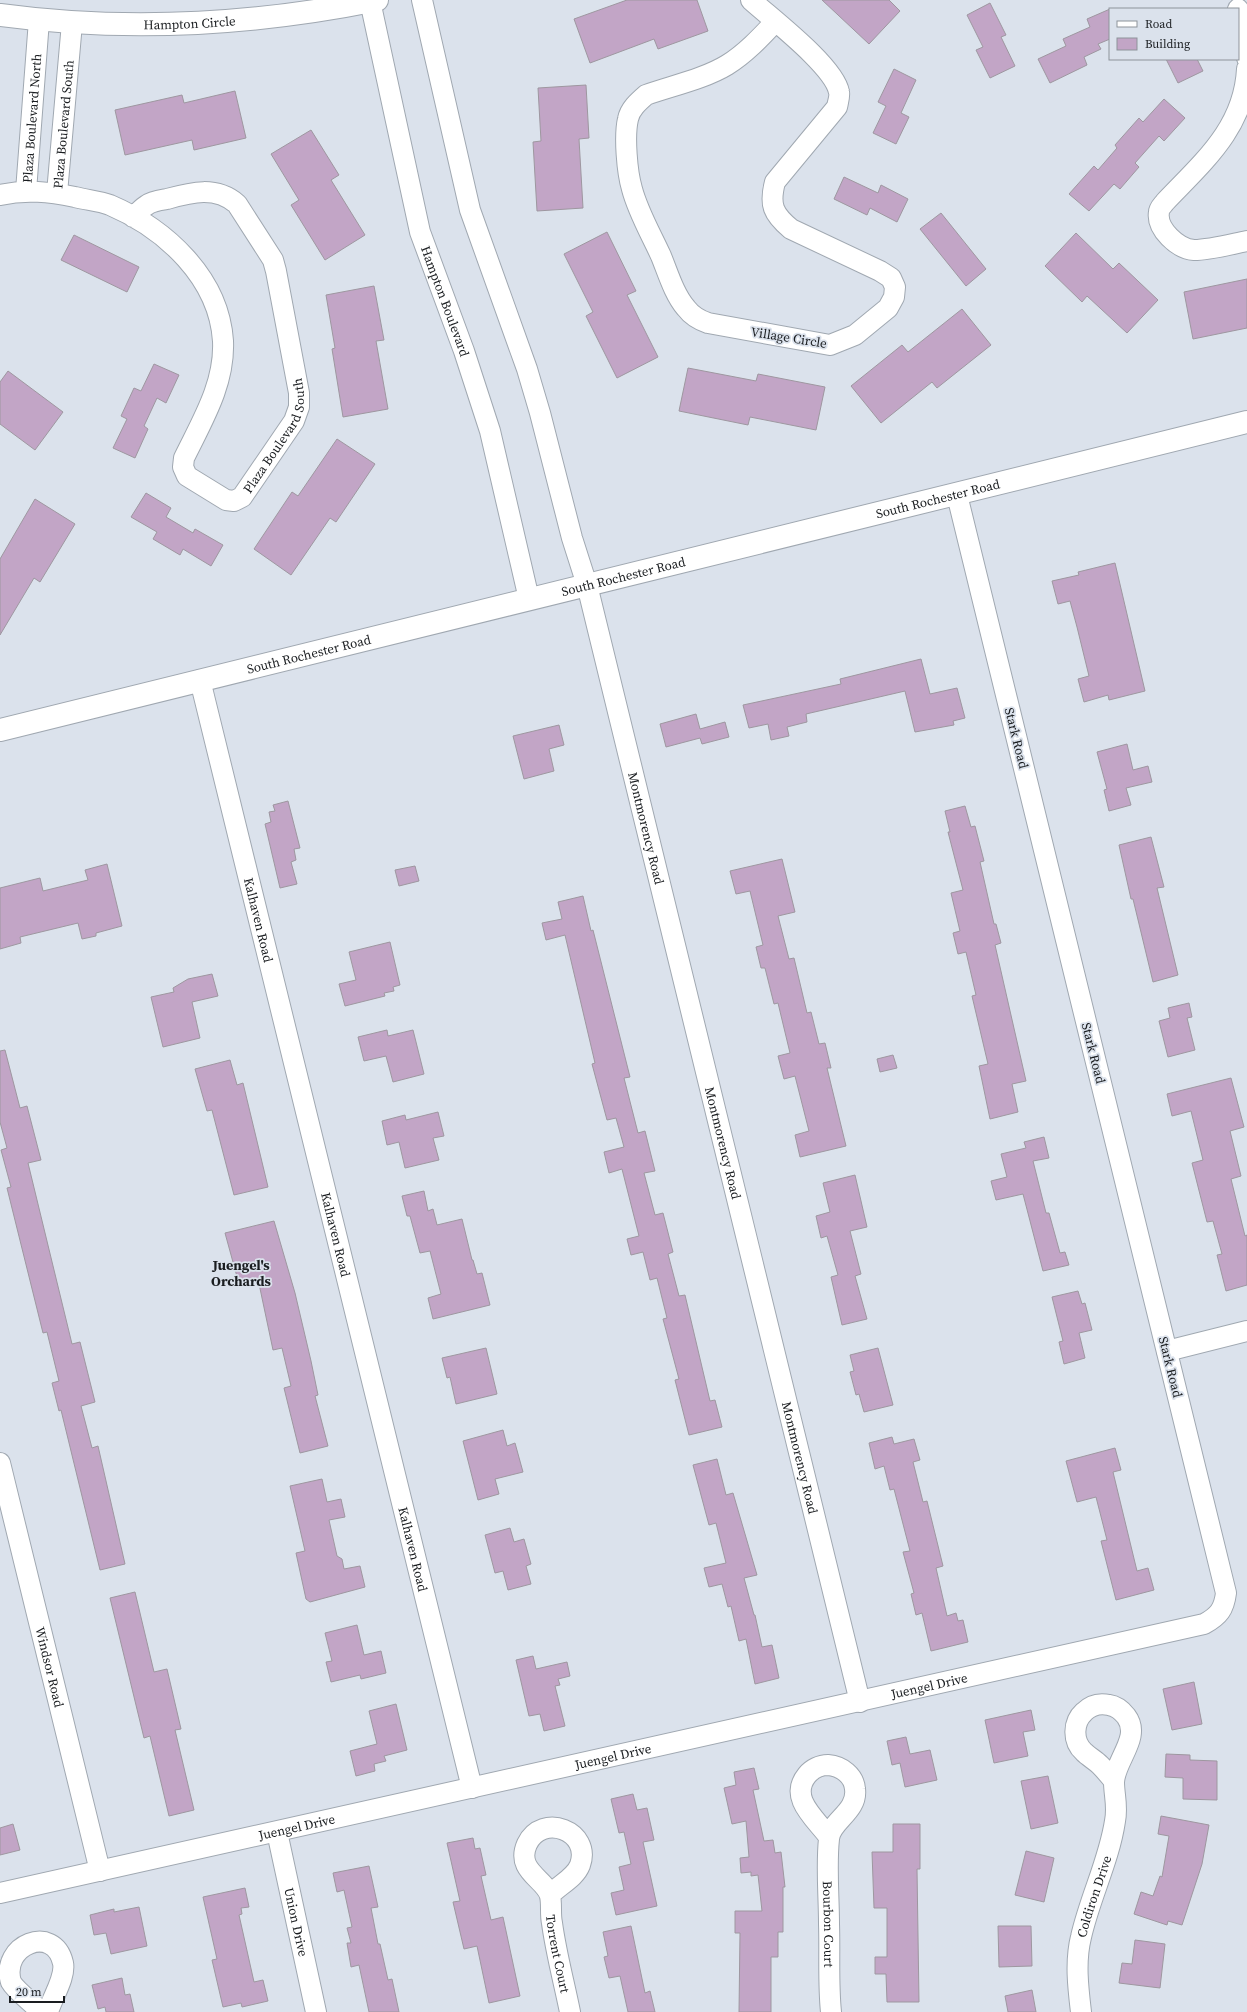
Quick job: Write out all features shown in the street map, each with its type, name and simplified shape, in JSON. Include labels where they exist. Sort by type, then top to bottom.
[{"type":"main road","name":"Hampton Circle","points":[[0,15],[72,23],[182,25],[284,16],[374,1]]},
{"type":"main road","name":"South Rochester Road","points":[[0,730],[1247,422]]},
{"type":"street","points":[[422,0],[470,210],[527,369],[540,413],[572,538],[587,585]]},
{"type":"street","name":"Village Circle","points":[[751,0],[775,22],[827,70],[835,81],[840,93],[837,107],[775,182],[772,193],[773,207],[779,219],[791,229],[880,271],[891,278],[894,287],[894,297],[888,308],[855,335],[830,345],[698,320],[691,314],[679,297],[636,201],[630,180],[628,120],[632,108],[646,95],[713,72],[728,65],[756,42],[775,22]]},
{"type":"street","name":"Hampton Boulevard","points":[[374,1],[420,232],[464,351],[490,431],[529,599]]},
{"type":"street","points":[[1239,10],[1247,58]]},
{"type":"street","name":"Plaza Boulevard North","points":[[0,195],[26,191],[39,20]]},
{"type":"street","name":"Plaza Boulevard South","points":[[72,23],[57,193],[110,205],[133,218],[178,248],[203,280],[213,301],[220,323],[223,342],[221,369],[213,399],[184,458],[183,467],[187,476],[226,500],[234,501],[242,497],[294,421],[300,407],[299,393],[273,260],[237,204],[229,197],[220,194],[205,190],[154,202],[148,204],[133,218]]},
{"type":"street","points":[[1247,69],[1242,100],[1229,130],[1165,202],[1159,211],[1159,220],[1163,229],[1184,248],[1194,250],[1247,241]]},
{"type":"street","points":[[26,191],[57,193]]},
{"type":"street","name":"Stark Road","points":[[956,495],[1168,1351],[1226,1593],[1222,1611]]},
{"type":"street","name":"Montmorency Road","points":[[587,585],[860,1702]]},
{"type":"street","name":"Kalhaven Road","points":[[200,680],[472,1788]]},
{"type":"street","points":[[1168,1351],[1247,1331]]},
{"type":"street","name":"Windsor Road","points":[[0,1462],[100,1871]]},
{"type":"street","name":"Juengel Drive","points":[[0,1892],[277,1832],[1204,1624],[1216,1618],[1222,1611]]},
{"type":"street","name":"Coldiron Drive","points":[[1081,2012],[1078,1950],[1089,1908],[1102,1874],[1112,1838],[1117,1799],[1114,1781]]},
{"type":"street","name":"Union Drive","points":[[277,1832],[316,2012]]},
{"type":"street","name":"Bourbon Court","points":[[829,1837],[831,2012]]},
{"type":"street","name":"Torrent Court","points":[[550,1895],[552,1922],[570,2012]]},
{"type":"street","points":[[41,2012],[25,1995],[17,1990],[8,1975],[8,1966],[13,1954],[22,1945],[31,1942],[48,1944],[55,1949],[63,1963],[62,1979],[52,1998],[48,2012]]},
{"type":"building","points":[[627,0],[697,0],[708,31],[658,49],[654,39],[590,63],[574,19]]},
{"type":"building","points":[[822,0],[889,0],[900,11],[869,44]]},
{"type":"building","points":[[990,3],[1006,35],[1001,37],[1015,66],[990,78],[976,50],[983,47],[967,15]]},
{"type":"building","points":[[1109,9],[1109,39],[1098,44],[1101,49],[1084,57],[1087,65],[1050,83],[1038,59],[1066,46],[1063,39],[1090,27],[1087,19]]},
{"type":"building","points":[[1166,60],[1198,60],[1203,71],[1178,83]]},
{"type":"building","points":[[894,69],[916,80],[901,113],[909,117],[896,144],[873,133],[886,106],[878,102]]},
{"type":"building","points":[[586,85],[589,138],[579,139],[583,208],[537,211],[533,142],[541,141],[538,88]]},
{"type":"building","points":[[235,91],[246,138],[194,150],[192,140],[125,155],[115,110],[182,95],[184,103]]},
{"type":"building","points":[[1164,99],[1185,118],[1164,141],[1159,136],[1135,163],[1139,167],[1120,189],[1114,184],[1089,211],[1069,194],[1094,166],[1098,170],[1117,148],[1115,145],[1139,118],[1143,122]]},
{"type":"building","points":[[311,130],[339,175],[331,180],[365,235],[325,260],[291,205],[299,200],[271,154]]},
{"type":"building","points":[[844,177],[878,193],[881,185],[908,199],[897,222],[870,208],[867,215],[834,199]]},
{"type":"building","points":[[941,213],[986,269],[966,286],[920,229]]},
{"type":"building","points":[[607,232],[636,291],[627,295],[658,357],[617,378],[586,316],[593,312],[564,254]]},
{"type":"building","points":[[1076,233],[1113,269],[1119,263],[1158,300],[1127,333],[1087,296],[1082,302],[1045,266]]},
{"type":"building","points":[[74,235],[139,267],[127,292],[61,260]]},
{"type":"building","points":[[1247,279],[1247,328],[1193,339],[1184,292]]},
{"type":"building","points":[[374,286],[384,340],[376,341],[388,409],[343,417],[332,349],[335,348],[326,295]]},
{"type":"building","points":[[962,309],[991,345],[937,388],[932,382],[881,423],[851,386],[902,345],[908,352]]},
{"type":"building","points":[[154,364],[179,375],[166,403],[157,398],[144,426],[148,429],[135,458],[113,448],[127,419],[121,416],[134,388],[141,391]]},
{"type":"building","points":[[688,368],[756,381],[758,374],[825,387],[816,430],[750,417],[748,425],[679,411]]},
{"type":"building","points":[[8,371],[63,412],[35,450],[0,424],[0,382]]},
{"type":"building","points":[[337,439],[375,464],[336,522],[330,518],[291,575],[254,549],[292,492],[298,496]]},
{"type":"building","points":[[146,493],[171,508],[166,517],[193,533],[195,529],[223,545],[211,566],[183,549],[180,555],[153,539],[157,532],[131,517]]},
{"type":"building","points":[[35,499],[75,524],[40,582],[34,578],[0,635],[0,559]]},
{"type":"building","points":[[1115,563],[1145,691],[1109,700],[1108,695],[1084,702],[1078,679],[1089,676],[1077,627],[1070,601],[1058,604],[1052,581],[1079,575],[1078,572]]},
{"type":"building","points":[[921,659],[930,694],[957,688],[965,718],[953,721],[954,725],[915,732],[905,691],[806,714],[807,722],[787,727],[789,736],[771,740],[768,724],[749,728],[743,705],[841,684],[840,679]]},
{"type":"building","points":[[696,714],[700,729],[725,722],[729,737],[702,744],[700,738],[666,747],[660,724]]},
{"type":"building","points":[[559,725],[564,745],[549,749],[554,771],[524,779],[513,736]]},
{"type":"building","points":[[1127,744],[1133,770],[1148,766],[1152,782],[1126,788],[1131,805],[1109,811],[1104,790],[1107,789],[1097,752]]},
{"type":"building","points":[[288,801],[300,848],[294,849],[296,860],[291,862],[297,884],[280,888],[265,824],[271,822],[269,812],[275,811],[273,805]]},
{"type":"building","points":[[965,806],[971,827],[975,826],[984,861],[980,862],[994,924],[996,924],[1001,943],[995,945],[1026,1081],[1012,1084],[1018,1112],[990,1119],[979,1066],[988,1064],[972,996],[976,995],[966,952],[958,954],[953,933],[960,931],[951,893],[963,890],[948,832],[950,832],[945,811]]},
{"type":"building","points":[[1151,837],[1164,887],[1157,888],[1178,975],[1153,982],[1133,899],[1131,899],[1119,845]]},
{"type":"building","points":[[782,859],[795,912],[778,916],[789,959],[794,958],[807,1013],[811,1012],[819,1044],[825,1043],[831,1068],[827,1068],[846,1146],[800,1157],[795,1135],[809,1131],[795,1076],[784,1079],[778,1056],[790,1053],[778,1003],[774,1004],[765,968],[761,968],[756,947],[763,945],[750,891],[736,894],[730,871]]},
{"type":"building","points":[[107,864],[122,926],[96,933],[96,936],[82,939],[78,923],[20,937],[21,943],[0,949],[0,888],[40,878],[43,891],[88,880],[85,870]]},
{"type":"building","points":[[415,866],[419,881],[399,886],[395,870]]},
{"type":"building","points":[[583,896],[630,1077],[624,1078],[638,1133],[645,1131],[655,1171],[644,1173],[655,1215],[663,1213],[673,1252],[668,1254],[679,1296],[685,1295],[710,1401],[715,1400],[722,1427],[689,1435],[675,1380],[679,1379],[663,1319],[667,1318],[657,1278],[650,1280],[643,1252],[631,1255],[627,1239],[639,1236],[622,1169],[609,1173],[604,1152],[624,1147],[616,1118],[607,1120],[592,1064],[595,1063],[565,935],[546,940],[542,923],[562,919],[558,902]]},
{"type":"building","points":[[390,942],[400,985],[393,987],[394,991],[384,993],[385,996],[345,1006],[339,984],[356,980],[349,952]]},
{"type":"building","points":[[212,974],[218,996],[192,1002],[200,1038],[163,1047],[151,997],[174,992],[173,988],[188,979]]},
{"type":"building","points":[[1189,1003],[1192,1017],[1187,1018],[1195,1050],[1168,1057],[1159,1021],[1170,1018],[1168,1008]]},
{"type":"building","points":[[387,1030],[388,1036],[413,1030],[424,1074],[393,1082],[386,1056],[364,1061],[358,1037]]},
{"type":"building","points":[[5,1050],[20,1108],[27,1106],[41,1160],[28,1163],[72,1344],[80,1342],[95,1402],[81,1406],[92,1448],[98,1446],[125,1564],[100,1570],[61,1410],[59,1411],[52,1383],[59,1381],[47,1332],[43,1333],[7,1188],[11,1187],[1,1150],[7,1148],[0,1122],[0,1051]]},
{"type":"building","points":[[893,1055],[897,1068],[880,1072],[877,1059]]},
{"type":"building","points":[[230,1060],[237,1085],[243,1083],[268,1187],[234,1195],[212,1110],[207,1111],[195,1069]]},
{"type":"building","points":[[1231,1078],[1244,1127],[1230,1131],[1241,1176],[1231,1179],[1245,1236],[1247,1235],[1247,1285],[1226,1291],[1217,1255],[1222,1254],[1213,1221],[1207,1222],[1192,1163],[1203,1160],[1191,1111],[1172,1116],[1167,1094]]},
{"type":"building","points":[[438,1112],[444,1136],[433,1138],[439,1160],[405,1168],[399,1142],[387,1145],[382,1121],[405,1115],[406,1120]]},
{"type":"building","points":[[1044,1137],[1049,1158],[1033,1161],[1046,1213],[1049,1213],[1060,1253],[1065,1252],[1069,1265],[1043,1271],[1023,1194],[996,1200],[991,1181],[1007,1177],[1001,1154],[1026,1148],[1024,1142]]},
{"type":"building","points":[[855,1175],[867,1227],[850,1231],[861,1274],[855,1276],[867,1319],[842,1325],[831,1277],[838,1275],[827,1236],[821,1238],[816,1216],[830,1212],[823,1183]]},
{"type":"building","points":[[424,1191],[428,1211],[433,1209],[437,1225],[462,1219],[472,1260],[477,1274],[482,1273],[490,1305],[433,1319],[428,1298],[441,1294],[430,1251],[420,1253],[410,1216],[407,1216],[402,1196]]},
{"type":"building","points":[[274,1221],[295,1293],[318,1395],[315,1396],[328,1446],[300,1453],[284,1388],[291,1386],[282,1348],[273,1350],[258,1279],[239,1284],[225,1233]]},
{"type":"building","points":[[1078,1291],[1082,1304],[1085,1303],[1092,1330],[1079,1333],[1085,1358],[1064,1364],[1059,1342],[1063,1341],[1052,1297]]},
{"type":"building","points":[[486,1348],[497,1394],[456,1404],[450,1377],[447,1378],[442,1358]]},
{"type":"building","points":[[878,1348],[893,1405],[864,1412],[859,1394],[856,1395],[850,1372],[854,1371],[850,1355]]},
{"type":"building","points":[[503,1430],[507,1446],[515,1443],[523,1472],[495,1479],[499,1494],[478,1500],[463,1441]]},
{"type":"building","points":[[892,1437],[894,1444],[914,1439],[920,1460],[913,1462],[923,1502],[927,1501],[943,1566],[936,1568],[947,1616],[956,1613],[958,1621],[963,1620],[968,1642],[931,1651],[922,1613],[916,1615],[911,1594],[914,1593],[903,1552],[910,1551],[894,1489],[890,1490],[884,1466],[875,1469],[869,1443]]},
{"type":"building","points":[[1115,1448],[1121,1470],[1113,1472],[1137,1571],[1148,1568],[1154,1590],[1116,1600],[1101,1541],[1107,1540],[1096,1497],[1077,1502],[1066,1461]]},
{"type":"building","points":[[717,1459],[726,1495],[733,1493],[757,1575],[744,1578],[755,1615],[762,1647],[772,1645],[779,1678],[755,1684],[746,1639],[739,1641],[731,1606],[728,1607],[722,1584],[709,1587],[704,1568],[726,1563],[716,1523],[709,1525],[693,1465]]},
{"type":"building","points":[[322,1479],[327,1502],[341,1499],[345,1517],[329,1520],[337,1556],[342,1559],[344,1569],[360,1566],[365,1587],[310,1602],[306,1599],[296,1553],[305,1551],[290,1486]]},
{"type":"building","points":[[510,1528],[514,1542],[524,1539],[531,1564],[526,1566],[531,1584],[508,1590],[503,1571],[495,1573],[485,1535]]},
{"type":"building","points":[[135,1592],[154,1672],[167,1669],[181,1729],[175,1730],[194,1810],[169,1816],[150,1736],[144,1738],[110,1598]]},
{"type":"building","points":[[357,1625],[364,1655],[381,1651],[386,1673],[361,1679],[360,1675],[331,1682],[326,1662],[332,1661],[325,1633]]},
{"type":"building","points":[[533,1656],[536,1669],[567,1662],[570,1676],[558,1679],[560,1685],[555,1686],[565,1726],[544,1731],[540,1714],[529,1716],[516,1660]]},
{"type":"building","points":[[1194,1682],[1202,1724],[1172,1730],[1163,1689]]},
{"type":"building","points":[[396,1704],[407,1750],[384,1756],[386,1761],[374,1764],[375,1771],[356,1776],[350,1751],[377,1744],[369,1711]]},
{"type":"building","points":[[1031,1710],[1035,1730],[1023,1732],[1028,1756],[994,1763],[985,1720]]},
{"type":"building","points":[[906,1737],[910,1754],[930,1750],[937,1780],[905,1787],[900,1763],[892,1765],[887,1741]]},
{"type":"building","points":[[1166,1754],[1190,1755],[1190,1760],[1217,1761],[1217,1800],[1183,1799],[1183,1778],[1165,1777]]},
{"type":"building","points":[[754,1768],[759,1789],[753,1790],[764,1841],[773,1840],[775,1853],[781,1852],[785,1887],[783,1887],[783,1932],[778,1932],[778,1957],[771,1957],[771,2012],[739,2012],[740,1933],[735,1933],[735,1911],[762,1911],[758,1875],[751,1876],[751,1872],[741,1873],[740,1858],[749,1857],[746,1821],[732,1824],[724,1788],[736,1785],[734,1772]]},
{"type":"building","points":[[1048,1776],[1058,1823],[1031,1829],[1021,1781]]},
{"type":"building","points":[[633,1794],[637,1810],[647,1808],[654,1840],[643,1842],[657,1906],[616,1915],[611,1893],[624,1890],[619,1867],[631,1864],[624,1832],[619,1833],[611,1799]]},
{"type":"building","points":[[1161,1816],[1209,1825],[1202,1864],[1182,1925],[1168,1921],[1167,1925],[1134,1914],[1141,1892],[1153,1896],[1160,1876],[1162,1877],[1169,1836],[1158,1834]]},
{"type":"building","points":[[13,1824],[20,1850],[0,1855],[0,1828]]},
{"type":"building","points":[[893,1824],[920,1824],[920,1869],[917,1869],[919,2002],[887,2002],[886,1974],[875,1974],[875,1957],[887,1957],[887,1908],[874,1908],[872,1852],[893,1852]]},
{"type":"building","points":[[473,1838],[475,1849],[480,1848],[486,1875],[481,1876],[491,1920],[503,1917],[520,1996],[489,2003],[477,1946],[464,1949],[453,1902],[460,1901],[447,1843]]},
{"type":"building","points":[[1026,1851],[1054,1858],[1044,1902],[1015,1895]]},
{"type":"building","points":[[369,1866],[378,1907],[371,1908],[378,1944],[380,1944],[388,1980],[392,1979],[399,2012],[369,2012],[359,1965],[351,1967],[347,1943],[351,1943],[347,1928],[352,1927],[344,1890],[337,1892],[333,1873]]},
{"type":"building","points":[[245,1888],[249,1907],[241,1908],[242,1914],[239,1915],[254,1982],[263,1980],[268,2001],[242,2007],[241,2003],[223,2007],[212,1960],[217,1959],[203,1897]]},
{"type":"building","points":[[139,1907],[147,1946],[111,1954],[106,1933],[94,1935],[90,1915],[114,1909],[114,1912]]},
{"type":"building","points":[[631,1926],[645,1993],[650,1991],[655,2012],[628,2012],[620,1976],[609,1978],[604,1957],[608,1956],[603,1932]]},
{"type":"building","points":[[998,1926],[1031,1926],[1032,1966],[999,1967]]},
{"type":"building","points":[[1135,1940],[1165,1944],[1160,1988],[1119,1983],[1122,1963],[1132,1964]]},
{"type":"building","points":[[122,1978],[125,1995],[130,1994],[134,2012],[106,2012],[105,2007],[98,2009],[92,1985]]},
{"type":"building","points":[[1032,1990],[1036,2012],[1008,2012],[1005,1996]]},
{"type":"district","name":"Juengel's Orchards","points":[[241,1274]]}]
